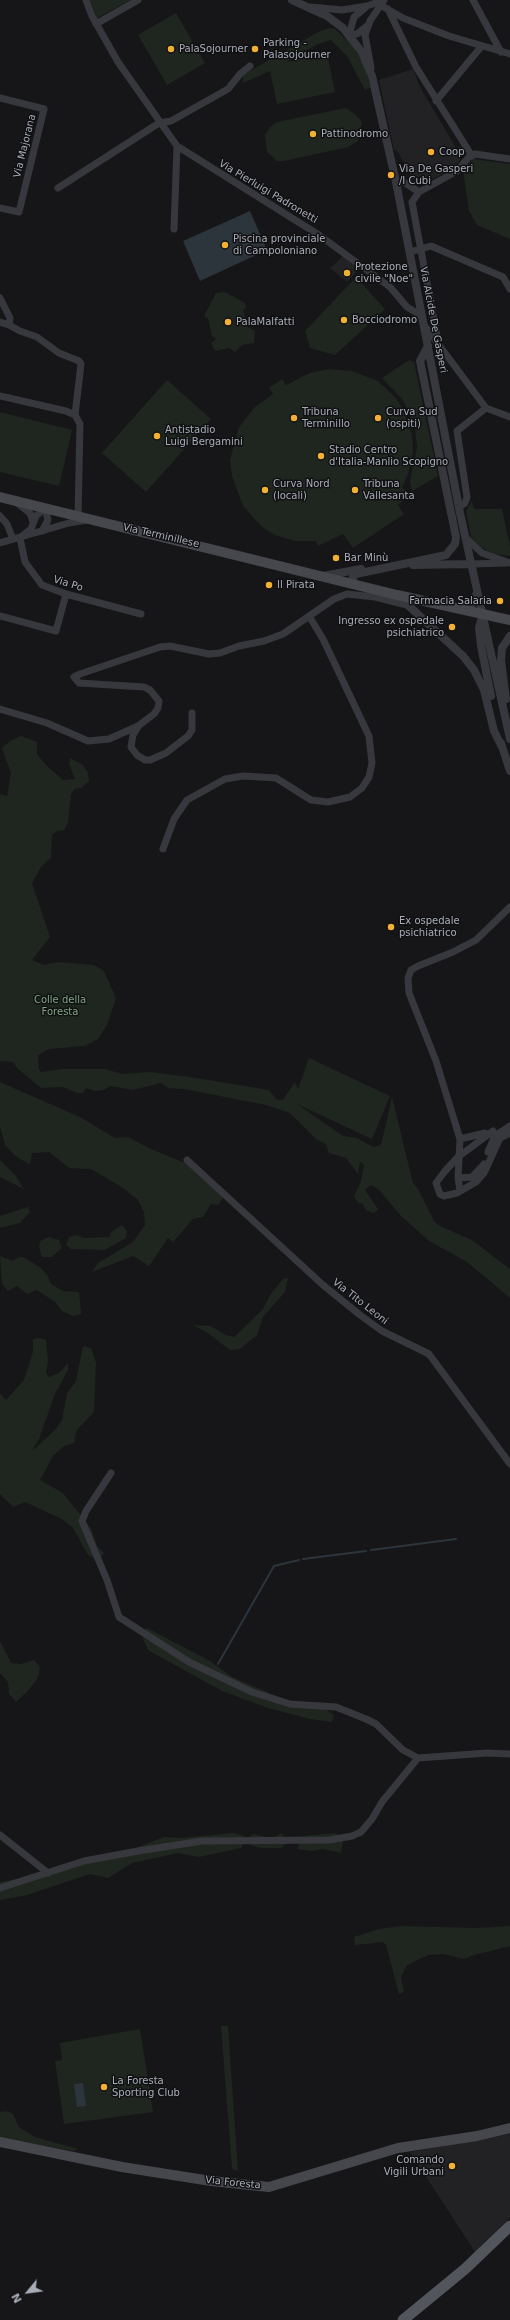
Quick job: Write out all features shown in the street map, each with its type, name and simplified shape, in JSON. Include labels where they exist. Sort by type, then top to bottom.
[{"type":"main road","name":"Via Terminillese","points":[[0,497],[396,595],[483,614]]},
{"type":"main road","points":[[483,614],[510,620]]},
{"type":"main road","name":"Via Foresta","points":[[0,2142],[130,2168],[251,2186],[270,2186],[398,2148],[477,2136],[510,2128]]},
{"type":"main road","points":[[403,2320],[465,2269],[510,2226]]},
{"type":"street","name":"Via Pierluigi Padronetti","points":[[86,0],[96,24],[118,62],[159,123],[177,146],[319,235],[390,287],[407,307],[422,316]]},
{"type":"street","points":[[96,24],[138,0]]},
{"type":"street","name":"Via Alcide De Gasperi","points":[[292,0],[327,16],[349,35],[362,51],[372,76],[396,182],[459,507],[510,739]]},
{"type":"street","points":[[473,0],[501,52]]},
{"type":"street","points":[[367,6],[354,17],[349,35],[357,34],[367,26],[383,2]]},
{"type":"street","points":[[309,7],[342,10],[383,2]]},
{"type":"street","points":[[383,2],[388,9],[416,67],[472,156]]},
{"type":"street","points":[[388,9],[403,18],[481,47],[510,54]]},
{"type":"street","points":[[367,26],[366,42],[372,76]]},
{"type":"street","points":[[436,100],[481,47]]},
{"type":"street","points":[[58,188],[159,123],[171,121],[228,89],[240,74],[250,66]]},
{"type":"street","name":"Via Majorana","points":[[0,98],[44,109],[19,212],[0,208]]},
{"type":"street","points":[[174,229],[177,146]]},
{"type":"street","points":[[438,342],[411,208],[412,202],[420,192],[453,173],[475,154],[510,160]]},
{"type":"street","points":[[396,182],[404,182],[420,192]]},
{"type":"street","points":[[410,252],[431,246],[496,273],[503,277],[510,289]]},
{"type":"street","points":[[0,298],[10,318],[9,324]]},
{"type":"street","points":[[0,322],[9,324],[20,331],[37,337],[58,354],[79,361],[81,364],[75,415],[80,424],[78,516]]},
{"type":"street","points":[[424,325],[438,342],[475,396],[486,408],[510,417]]},
{"type":"street","points":[[408,565],[446,555],[451,552],[456,537],[420,361],[428,346]]},
{"type":"street","points":[[0,396],[66,411],[75,415]]},
{"type":"street","points":[[459,507],[465,503],[467,498],[457,431],[486,408]]},
{"type":"street","points":[[12,500],[30,513],[33,522]]},
{"type":"street","points":[[16,538],[31,529],[33,522],[45,508]]},
{"type":"street","points":[[42,532],[48,520],[45,508]]},
{"type":"street","name":"Via Po","points":[[0,516],[16,538],[29,570],[42,585],[66,594],[140,614]]},
{"type":"street","points":[[0,543],[69,523],[91,520]]},
{"type":"street","points":[[466,538],[482,553],[510,563]]},
{"type":"street","points":[[353,584],[353,577],[356,574],[385,568],[408,565],[510,563]]},
{"type":"street","points":[[321,576],[378,566],[385,568]]},
{"type":"street","points":[[465,610],[474,602],[478,591]]},
{"type":"street","points":[[0,616],[56,631],[66,594]]},
{"type":"street","points":[[0,709],[47,723],[88,741],[109,739],[138,726],[154,714],[158,708],[159,701],[150,690],[144,687],[79,683],[74,677],[87,670],[165,646],[209,654],[220,653],[283,634],[334,598],[347,594],[375,597],[407,605]]},
{"type":"street","points":[[396,595],[463,656],[474,670],[484,690],[494,731],[502,747]]},
{"type":"street","points":[[483,614],[479,628],[483,661],[502,747],[510,771]]},
{"type":"street","points":[[163,849],[174,819],[187,800],[224,778],[243,776],[276,778],[311,800],[328,802],[350,797],[362,788],[369,777],[372,763],[369,736],[323,638],[309,616]]},
{"type":"street","points":[[510,636],[502,648],[501,661],[510,723]]},
{"type":"street","points":[[138,726],[133,735],[131,747],[137,755],[144,760],[150,760],[166,753],[188,736],[192,730],[192,713]]},
{"type":"street","points":[[460,1191],[458,1178],[458,1157],[460,1139],[436,1061],[409,993],[408,978],[411,970],[418,966],[453,952],[476,940],[510,907]]},
{"type":"street","points":[[460,1139],[510,1126]]},
{"type":"street","points":[[458,1178],[472,1177],[477,1174],[483,1166],[495,1136],[510,1126]]},
{"type":"street","points":[[493,1131],[458,1157],[445,1171],[436,1183],[437,1192],[444,1196],[460,1191],[481,1178],[500,1138],[510,1132]]},
{"type":"street","name":"Via Tito Leoni","points":[[187,1160],[323,1286],[382,1331],[429,1354],[510,1464]]},
{"type":"street","points":[[111,1473],[86,1511],[82,1521],[119,1617],[189,1662],[252,1692],[290,1704],[336,1707],[366,1718],[376,1724],[403,1750],[418,1758],[487,1753],[510,1754]]},
{"type":"street","points":[[0,1888],[107,1857],[202,1841],[330,1840],[352,1836],[365,1828],[382,1802],[418,1758]]},
{"type":"street","points":[[0,1835],[48,1873]]},
{"type":"shaded area","points":[[413,69],[420,87],[456,148],[461,146],[463,155],[455,167],[431,180],[415,183],[398,152],[394,150],[379,80]]},
{"type":"shaded area","name":"Piscina provinciale di Campoloniano","points":[[250,211],[267,250],[200,281],[183,241]]},
{"type":"shaded area","points":[[343,256],[360,268],[347,282],[330,268]]},
{"type":"shaded area","points":[[83,2083],[86,2106],[77,2107],[74,2084]]},
{"type":"shaded area","points":[[510,2134],[510,2217],[475,2252],[410,2152]]},
{"type":"green space","points":[[90,0],[130,0],[97,18]]},
{"type":"green space","name":"PalaSojourner","points":[[176,13],[205,63],[167,85],[138,35]]},
{"type":"green space","points":[[329,28],[335,29],[354,47],[367,73],[370,88],[365,90],[347,56],[331,40],[316,45],[286,62],[327,54],[335,92],[277,104],[270,71],[243,83],[243,75],[318,32]]},
{"type":"green space","name":"Pattinodromo","points":[[346,108],[355,114],[362,122],[358,141],[348,147],[284,161],[277,161],[267,152],[265,135],[270,127],[277,122]]},
{"type":"green space","points":[[473,159],[510,164],[510,239],[477,225],[469,211],[463,171]]},
{"type":"green space","name":"Bocciodromo","points":[[356,277],[385,309],[335,355],[310,348],[305,331]]},
{"type":"green space","name":"PalaMalfatti","points":[[225,292],[245,303],[246,308],[243,310],[248,327],[255,331],[254,343],[242,345],[235,352],[229,348],[215,351],[211,343],[216,339],[212,336],[208,318],[205,317],[205,314],[216,293]]},
{"type":"green space","points":[[409,360],[414,362],[438,476],[412,491],[410,481],[417,448],[415,427],[403,400],[382,378]]},
{"type":"green space","name":"Stadio Centro d'Italia-Manlio Scopigno","points":[[329,369],[352,371],[378,381],[396,398],[402,408],[412,434],[413,453],[408,474],[402,487],[409,495],[398,505],[404,514],[353,548],[343,534],[318,546],[316,541],[295,541],[275,535],[262,527],[243,506],[232,476],[230,460],[239,427],[255,407],[273,394],[269,388],[282,379],[286,385],[310,373]]},
{"type":"green space","name":"Antistadio Luigi Bergamini","points":[[167,380],[211,419],[146,492],[102,453]]},
{"type":"green space","points":[[0,412],[72,430],[59,486],[0,472]]},
{"type":"green space","points":[[472,501],[474,509],[502,509],[510,546],[510,556],[494,554],[481,547],[471,537],[466,511]]},
{"type":"green space","name":"Colle della Foresta","points":[[21,736],[37,742],[37,754],[46,765],[63,780],[75,779],[69,764],[70,758],[83,765],[88,773],[89,781],[81,788],[75,789],[71,794],[68,823],[64,830],[57,831],[52,835],[51,858],[41,867],[32,883],[50,937],[32,960],[44,965],[58,962],[94,965],[104,971],[116,998],[107,1025],[98,1039],[85,1046],[49,1049],[38,1055],[39,1069],[41,1072],[62,1069],[105,1069],[122,1074],[149,1072],[269,1090],[277,1100],[283,1100],[295,1082],[298,1089],[309,1058],[390,1096],[372,1139],[297,1104],[343,1136],[357,1138],[373,1147],[381,1145],[392,1097],[413,1183],[418,1189],[434,1221],[440,1226],[472,1240],[510,1269],[510,1298],[467,1262],[429,1241],[402,1217],[379,1190],[371,1185],[365,1190],[378,1209],[374,1213],[366,1210],[362,1203],[358,1203],[354,1196],[361,1181],[364,1165],[360,1161],[358,1174],[346,1158],[329,1153],[326,1144],[317,1140],[290,1113],[266,1105],[184,1089],[168,1088],[161,1083],[133,1090],[110,1086],[104,1090],[96,1091],[86,1088],[83,1093],[77,1093],[63,1087],[41,1088],[18,1069],[13,1062],[0,1061],[0,794],[7,796],[11,773],[2,748],[10,741]]},
{"type":"green space","points":[[0,1082],[80,1117],[115,1138],[128,1137],[151,1149],[185,1163],[204,1177],[223,1198],[218,1205],[211,1204],[203,1217],[193,1219],[173,1242],[168,1238],[149,1266],[133,1256],[92,1272],[98,1263],[133,1242],[145,1225],[144,1212],[138,1200],[123,1188],[91,1169],[69,1168],[49,1152],[32,1153],[30,1165],[14,1155],[5,1145],[0,1126]]},
{"type":"green space","points":[[0,1160],[16,1176],[24,1189],[0,1177]]},
{"type":"green space","points":[[28,1207],[30,1212],[20,1223],[0,1228],[0,1216]]},
{"type":"green space","points":[[122,1225],[127,1231],[126,1238],[105,1250],[71,1249],[66,1245],[69,1237],[77,1235],[84,1238],[110,1237],[111,1232]]},
{"type":"green space","points":[[49,1237],[59,1240],[62,1248],[52,1257],[42,1257],[39,1247],[40,1241]]},
{"type":"green space","points":[[0,1256],[13,1261],[19,1257],[23,1257],[41,1268],[48,1276],[51,1284],[63,1291],[79,1292],[81,1314],[73,1316],[62,1311],[55,1302],[37,1290],[27,1294],[17,1286],[8,1291],[2,1284]]},
{"type":"green space","points":[[288,1278],[285,1292],[263,1317],[257,1335],[240,1349],[230,1350],[208,1333],[193,1325],[211,1326],[226,1335],[234,1337],[263,1309],[270,1295],[283,1279]]},
{"type":"green space","points":[[40,1338],[46,1340],[48,1362],[46,1373],[49,1377],[59,1373],[68,1363],[68,1370],[55,1394],[39,1439],[32,1451],[55,1430],[62,1420],[67,1393],[76,1381],[83,1346],[91,1348],[96,1363],[94,1412],[77,1430],[74,1443],[64,1446],[53,1456],[40,1480],[63,1493],[91,1528],[97,1546],[104,1553],[98,1561],[88,1555],[73,1528],[62,1519],[25,1502],[13,1507],[0,1494],[0,1393],[6,1400],[24,1380],[33,1352],[33,1339]]},
{"type":"green space","points":[[147,1628],[210,1661],[232,1677],[298,1705],[324,1708],[334,1715],[332,1722],[310,1719],[268,1708],[222,1691],[148,1650],[141,1634]]},
{"type":"green space","points":[[0,1641],[11,1663],[21,1664],[34,1660],[40,1667],[38,1678],[27,1692],[16,1702],[9,1694],[8,1682],[0,1673]]},
{"type":"green space","points":[[234,1833],[244,1836],[245,1841],[241,1848],[199,1857],[178,1853],[132,1863],[108,1878],[90,1874],[27,1895],[0,1900],[0,1882],[40,1875],[128,1851],[164,1837],[180,1838]]},
{"type":"green space","points":[[282,1833],[287,1843],[281,1848],[261,1848],[249,1845],[249,1837],[253,1834],[272,1838]]},
{"type":"green space","points":[[336,1833],[343,1842],[341,1853],[323,1849],[311,1851],[297,1849],[303,1836]]},
{"type":"green space","points":[[401,1926],[476,1928],[510,1926],[510,1946],[464,1959],[443,1954],[428,1955],[407,1965],[401,1977],[404,1992],[399,1994],[386,1945],[383,1942],[355,1945],[354,1937],[379,1929]]},
{"type":"green space","points":[[221,2026],[228,2026],[238,2171],[232,2169]]},
{"type":"green space","name":"La Foresta Sporting Club","points":[[140,2029],[153,2112],[64,2124],[55,2061],[62,2060],[60,2043]]},
{"type":"green space","points":[[6,2111],[13,2114],[19,2127],[35,2137],[78,2149],[74,2151],[0,2138],[0,2112]]},
{"type":"waterway","points":[[371,1550],[456,1539]]},
{"type":"waterway","points":[[303,1559],[366,1551]]},
{"type":"waterway","points":[[218,1664],[274,1566],[299,1560]]},
{"type":"place","name":"PalaSojourner","points":[[171,49]]},
{"type":"place","name":"Parking - Palasojourner","points":[[255,49]]},
{"type":"place","name":"Pattinodromo","points":[[313,134]]},
{"type":"place","name":"Coop","points":[[431,152]]},
{"type":"place","name":"Via De Gasperi /I Cubi","points":[[391,175]]},
{"type":"place","name":"Piscina provinciale di Campoloniano","points":[[225,245]]},
{"type":"place","name":"Protezione civile \"Noe\"","points":[[347,273]]},
{"type":"place","name":"Bocciodromo","points":[[344,320]]},
{"type":"place","name":"PalaMalfatti","points":[[228,322]]},
{"type":"place","name":"Tribuna Terminillo","points":[[294,418]]},
{"type":"place","name":"Curva Sud (ospiti)","points":[[378,418]]},
{"type":"place","name":"Antistadio Luigi Bergamini","points":[[157,436]]},
{"type":"place","name":"Stadio Centro d'Italia-Manlio Scopigno","points":[[321,456]]},
{"type":"place","name":"Curva Nord (locali)","points":[[265,490]]},
{"type":"place","name":"Tribuna Vallesanta","points":[[355,490]]},
{"type":"place","name":"Bar Minù","points":[[336,558]]},
{"type":"place","name":"Il Pirata","points":[[269,585]]},
{"type":"place","name":"Farmacia Salaria","points":[[500,601]]},
{"type":"place","name":"Ingresso ex ospedale psichiatrico","points":[[452,627]]},
{"type":"place","name":"Ex ospedale psichiatrico","points":[[391,927]]},
{"type":"place","name":"La Foresta Sporting Club","points":[[104,2087]]},
{"type":"place","name":"Comando Vigili Urbani","points":[[452,2166]]}]
